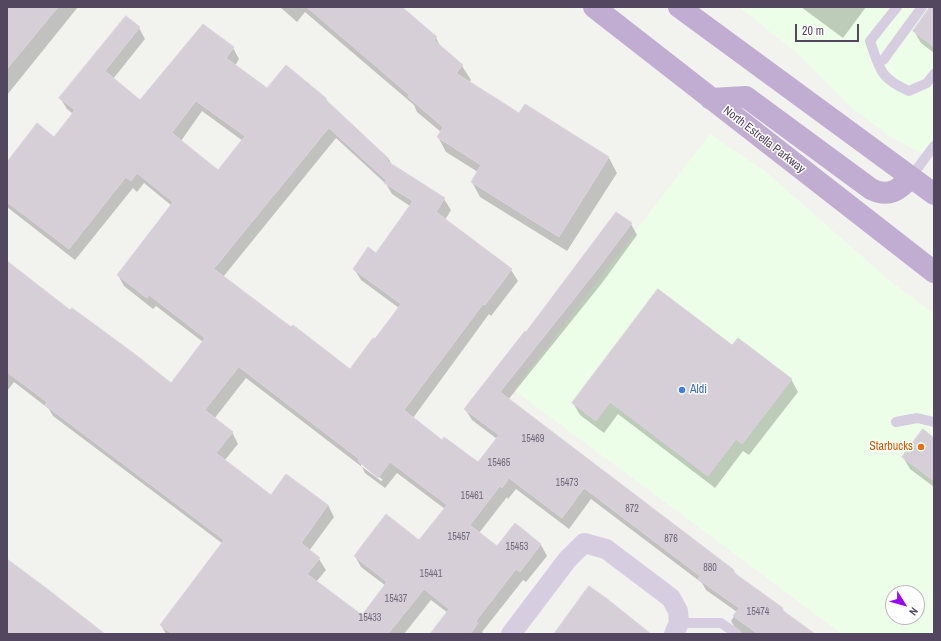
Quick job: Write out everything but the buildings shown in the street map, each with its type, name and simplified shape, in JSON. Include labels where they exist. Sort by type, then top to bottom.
[{"type":"main road","name":"North Estrella Parkway","points":[[594,7],[934,272]]},
{"type":"main road","points":[[679,7],[934,194]]},
{"type":"main road","points":[[711,99],[746,97],[871,189],[879,193],[900,189],[911,176]]},
{"type":"street","points":[[511,634],[567,560],[584,543],[606,549],[671,598],[677,623]]},
{"type":"lane","points":[[897,7],[870,41],[884,76],[896,85],[909,91],[927,82],[934,74]]},
{"type":"lane","points":[[878,63],[884,59],[922,7]]},
{"type":"lane","points":[[911,176],[934,146]]},
{"type":"lane","points":[[896,422],[918,418],[934,422]]},
{"type":"lane","points":[[677,623],[721,623],[738,634]]},
{"type":"shaded area","points":[[739,7],[934,7],[934,160],[891,137],[853,109],[796,52]]},
{"type":"shaded area","points":[[710,134],[765,171],[890,281],[934,314],[934,634],[842,634],[514,390]]},
{"type":"place","name":"Aldi","points":[[682,390]]},
{"type":"place","name":"Starbucks","points":[[921,447]]}]
